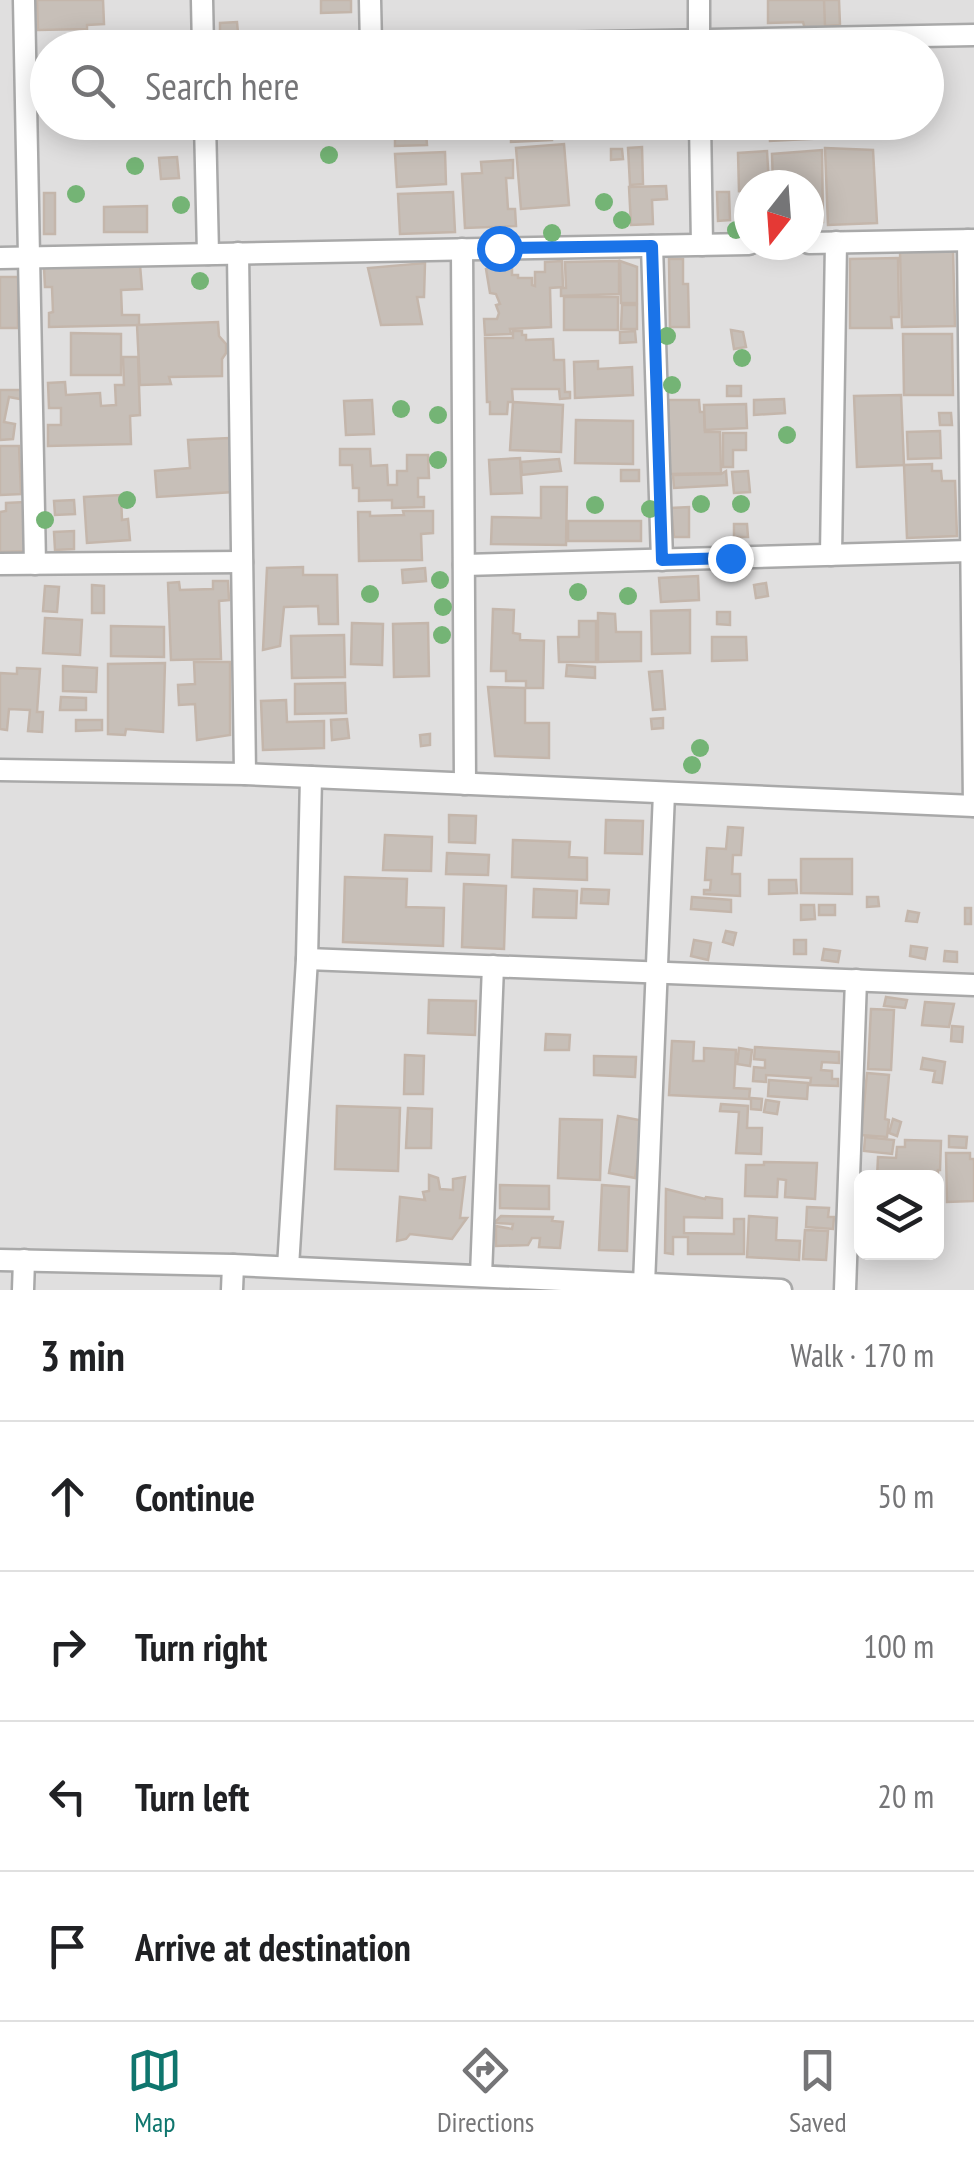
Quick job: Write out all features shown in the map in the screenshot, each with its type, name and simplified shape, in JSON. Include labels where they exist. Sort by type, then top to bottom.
[{"type":"street","points":[[24,0],[35,564]]},
{"type":"street","points":[[202,0],[203,30]]},
{"type":"street","points":[[370,0],[371,30]]},
{"type":"street","points":[[698,30],[699,0]]},
{"type":"street","points":[[944,37],[974,36]]},
{"type":"street","points":[[205,140],[208,254]]},
{"type":"street","points":[[700,140],[702,245]]},
{"type":"street","points":[[0,770],[245,774],[974,806],[971,240],[824,242]]},
{"type":"street","points":[[831,555],[836,242]]},
{"type":"street","points":[[0,258],[734,244]]},
{"type":"street","points":[[652,246],[662,560]]},
{"type":"street","points":[[462,249],[465,784]]},
{"type":"street","points":[[238,253],[245,774]]},
{"type":"street","points":[[464,566],[970,551]]},
{"type":"street","points":[[0,564],[242,562]]},
{"type":"street","points":[[288,1267],[307,959],[311,777]]},
{"type":"street","points":[[633,1285],[657,973],[664,793]]},
{"type":"street","points":[[307,959],[974,985]]},
{"type":"street","points":[[481,1276],[492,966]]},
{"type":"street","points":[[844,1290],[856,980]]},
{"type":"street","points":[[0,1260],[288,1267],[421,1282],[481,1276],[782,1290]]},
{"type":"street","points":[[22,1290],[24,1260]]},
{"type":"street","points":[[232,1290],[233,1265]]},
{"type":"shaded area","points":[[0,0],[974,0],[974,1290],[0,1290]]},
{"type":"building","points":[[37,0],[103,0],[104,24],[87,25],[87,29],[38,30]]},
{"type":"building","points":[[321,0],[351,0],[351,12],[321,13]]},
{"type":"building","points":[[768,0],[825,0],[826,30],[805,30],[803,22],[768,23]]},
{"type":"building","points":[[824,0],[839,0],[840,25],[825,26]]},
{"type":"building","points":[[237,22],[238,30],[220,30],[220,23]]},
{"type":"building","points":[[395,140],[427,140],[427,145],[395,146]]},
{"type":"building","points":[[564,144],[569,205],[521,209],[516,148]]},
{"type":"building","points":[[642,147],[643,184],[630,185],[628,148]]},
{"type":"building","points":[[825,148],[873,150],[877,223],[828,225]]},
{"type":"building","points":[[611,149],[622,149],[623,159],[611,160]]},
{"type":"building","points":[[822,150],[822,170],[773,170],[772,154]]},
{"type":"building","points":[[767,151],[768,170],[738,170],[738,153]]},
{"type":"building","points":[[445,152],[446,184],[397,187],[395,154]]},
{"type":"building","points":[[177,157],[179,178],[161,179],[159,158]]},
{"type":"building","points":[[513,160],[513,178],[506,178],[508,209],[515,209],[516,226],[465,228],[462,174],[482,173],[481,162]]},
{"type":"building","points":[[666,186],[667,199],[652,200],[653,224],[631,225],[629,187]]},
{"type":"building","points":[[453,192],[455,232],[400,234],[398,194]]},
{"type":"building","points":[[717,192],[729,192],[730,220],[718,221]]},
{"type":"building","points":[[44,193],[55,193],[55,234],[44,234]]},
{"type":"building","points":[[147,206],[147,232],[104,232],[104,207]]},
{"type":"building","points":[[953,251],[955,326],[902,327],[900,252]]},
{"type":"building","points":[[898,258],[899,317],[891,317],[892,328],[850,328],[850,259]]},
{"type":"building","points":[[669,259],[683,259],[689,327],[670,327]]},
{"type":"building","points":[[562,261],[563,287],[550,288],[551,327],[485,335],[484,319],[497,319],[496,305],[500,304],[496,294],[490,293],[486,269],[505,264],[505,268],[512,267],[512,275],[532,278],[535,286],[535,272],[545,272],[545,262]]},
{"type":"building","points":[[619,261],[619,294],[561,296],[561,288],[566,288],[565,262]]},
{"type":"building","points":[[620,261],[637,267],[637,303],[621,303]]},
{"type":"building","points":[[425,263],[424,297],[417,297],[422,324],[381,325],[368,268]]},
{"type":"building","points":[[140,265],[142,289],[121,290],[122,315],[139,315],[139,325],[49,327],[52,287],[45,287],[44,268]]},
{"type":"building","points":[[0,277],[18,277],[18,328],[0,328]]},
{"type":"building","points":[[564,297],[618,297],[618,330],[564,330]]},
{"type":"building","points":[[622,305],[637,305],[637,329],[621,329]]},
{"type":"building","points":[[218,322],[219,336],[226,344],[222,376],[169,377],[171,384],[140,385],[137,325]]},
{"type":"building","points":[[731,330],[743,332],[746,347],[734,349]]},
{"type":"building","points":[[513,331],[522,331],[526,340],[553,339],[554,360],[564,360],[565,392],[570,392],[570,398],[560,399],[559,389],[512,389],[513,402],[508,402],[507,414],[490,414],[485,338],[513,338]]},
{"type":"building","points":[[635,331],[636,342],[620,343],[620,332]]},
{"type":"building","points":[[71,333],[121,334],[121,375],[71,375]]},
{"type":"building","points":[[903,334],[952,334],[953,395],[904,395]]},
{"type":"building","points":[[123,357],[138,357],[140,415],[130,416],[131,444],[48,446],[48,425],[61,425],[61,408],[49,408],[48,383],[65,382],[66,395],[100,393],[101,406],[116,405],[115,385],[124,385]]},
{"type":"building","points":[[598,361],[598,369],[632,367],[633,395],[575,398],[574,362]]},
{"type":"building","points":[[727,386],[741,386],[741,396],[727,396]]},
{"type":"building","points":[[0,390],[22,390],[20,399],[9,397],[4,422],[15,424],[13,439],[0,440]]},
{"type":"building","points":[[901,395],[904,465],[857,467],[854,396]]},
{"type":"building","points":[[784,399],[785,413],[754,415],[754,400]]},
{"type":"building","points":[[372,400],[374,434],[346,435],[344,401]]},
{"type":"building","points":[[668,400],[699,400],[705,432],[720,432],[721,473],[670,474]]},
{"type":"building","points":[[513,402],[563,405],[561,452],[510,450]]},
{"type":"building","points":[[746,404],[747,428],[705,430],[704,405]]},
{"type":"building","points":[[939,413],[951,413],[952,425],[940,425]]},
{"type":"building","points":[[576,420],[633,421],[633,464],[575,463]]},
{"type":"building","points":[[940,431],[941,458],[908,459],[907,432]]},
{"type":"building","points":[[723,433],[746,433],[746,450],[733,450],[733,467],[723,467]]},
{"type":"building","points":[[229,438],[233,492],[157,497],[155,471],[190,468],[188,440]]},
{"type":"building","points":[[0,446],[19,446],[21,494],[0,495]]},
{"type":"building","points":[[340,449],[370,449],[371,466],[387,465],[388,485],[397,485],[397,471],[407,471],[407,455],[428,455],[429,478],[418,478],[418,497],[424,497],[424,507],[392,508],[392,500],[359,501],[359,488],[353,488],[352,465],[340,465]]},
{"type":"building","points":[[520,458],[522,493],[491,494],[489,460]]},
{"type":"building","points":[[559,459],[561,471],[522,475],[521,462]]},
{"type":"building","points":[[932,464],[932,471],[941,471],[942,481],[955,481],[957,536],[907,538],[904,465]]},
{"type":"building","points":[[621,470],[639,470],[639,481],[621,481]]},
{"type":"building","points":[[726,471],[727,485],[674,488],[673,475]]},
{"type":"building","points":[[748,471],[750,492],[734,493],[732,472]]},
{"type":"building","points":[[541,487],[567,487],[566,545],[491,544],[492,517],[541,518]]},
{"type":"building","points":[[121,495],[122,520],[128,519],[130,540],[87,543],[84,497]]},
{"type":"building","points":[[74,500],[75,514],[55,515],[54,501]]},
{"type":"building","points":[[25,502],[28,551],[0,552],[0,512],[6,511],[6,503]]},
{"type":"building","points":[[689,507],[689,537],[674,537],[671,508]]},
{"type":"building","points":[[403,511],[433,511],[433,533],[421,534],[422,560],[359,561],[358,512],[370,512],[370,516],[404,515]]},
{"type":"building","points":[[568,521],[641,521],[641,541],[568,541]]},
{"type":"building","points":[[734,524],[747,524],[748,537],[734,537]]},
{"type":"building","points":[[74,531],[74,549],[55,550],[54,532]]},
{"type":"building","points":[[303,567],[303,575],[337,575],[338,624],[319,624],[318,606],[284,607],[280,646],[263,650],[267,568]]},
{"type":"building","points":[[425,568],[426,581],[403,583],[402,570]]},
{"type":"building","points":[[698,576],[699,600],[661,602],[659,578]]},
{"type":"building","points":[[213,581],[228,581],[229,600],[219,601],[221,659],[171,660],[168,583],[179,582],[180,590],[213,589]]},
{"type":"building","points":[[766,583],[768,596],[756,598],[754,585]]},
{"type":"building","points":[[92,585],[104,586],[104,613],[92,613]]},
{"type":"building","points":[[45,586],[59,587],[57,612],[43,611]]},
{"type":"building","points":[[493,609],[514,610],[513,633],[520,634],[520,640],[544,641],[543,688],[526,688],[526,681],[506,681],[506,671],[491,671]]},
{"type":"building","points":[[690,610],[690,653],[652,654],[651,611]]},
{"type":"building","points":[[717,612],[730,612],[730,625],[717,624]]},
{"type":"building","points":[[598,613],[615,614],[616,632],[641,632],[641,661],[598,662]]},
{"type":"building","points":[[45,618],[82,620],[80,655],[43,653]]},
{"type":"building","points":[[579,621],[596,621],[596,662],[559,662],[558,637],[579,637]]},
{"type":"building","points":[[352,623],[383,624],[382,665],[351,664]]},
{"type":"building","points":[[428,623],[429,676],[394,677],[393,624]]},
{"type":"building","points":[[111,626],[164,627],[164,657],[111,656]]},
{"type":"building","points":[[344,635],[345,677],[292,678],[291,636]]},
{"type":"building","points":[[712,637],[746,637],[747,660],[712,661]]},
{"type":"building","points":[[194,662],[230,662],[230,735],[197,740],[195,704],[179,705],[178,685],[195,684]]},
{"type":"building","points":[[165,663],[163,732],[126,729],[125,735],[108,734],[108,664]]},
{"type":"building","points":[[567,665],[595,667],[595,678],[566,676]]},
{"type":"building","points":[[63,666],[97,668],[96,692],[63,691]]},
{"type":"building","points":[[17,668],[40,669],[37,712],[43,712],[42,732],[28,731],[30,710],[9,709],[7,730],[0,729],[0,673],[17,674]]},
{"type":"building","points":[[662,671],[665,709],[653,710],[649,672]]},
{"type":"building","points":[[345,683],[346,713],[295,714],[295,684]]},
{"type":"building","points":[[488,687],[525,688],[525,723],[549,723],[549,758],[495,756]]},
{"type":"building","points":[[61,697],[86,698],[86,710],[60,710]]},
{"type":"building","points":[[286,700],[287,722],[324,721],[324,748],[263,750],[261,701]]},
{"type":"building","points":[[663,718],[663,728],[652,729],[651,719]]},
{"type":"building","points":[[347,719],[349,738],[332,740],[331,720]]},
{"type":"building","points":[[76,720],[102,720],[102,730],[76,731]]},
{"type":"building","points":[[430,734],[430,745],[421,746],[420,735]]},
{"type":"building","points":[[449,815],[476,816],[475,843],[449,842]]},
{"type":"building","points":[[606,820],[643,821],[642,854],[605,853]]},
{"type":"building","points":[[728,827],[743,828],[741,855],[733,855],[732,874],[740,874],[740,896],[704,894],[704,890],[710,890],[711,880],[705,880],[707,848],[726,849]]},
{"type":"building","points":[[385,835],[432,837],[431,871],[383,870]]},
{"type":"building","points":[[513,840],[570,842],[569,857],[587,858],[587,880],[512,877]]},
{"type":"building","points":[[447,853],[489,855],[488,875],[446,874]]},
{"type":"building","points":[[801,859],[852,859],[852,894],[801,893]]},
{"type":"building","points":[[345,877],[407,879],[406,907],[444,908],[443,946],[343,942]]},
{"type":"building","points":[[769,880],[796,880],[797,893],[769,894]]},
{"type":"building","points":[[464,884],[506,886],[504,949],[462,947]]},
{"type":"building","points":[[534,889],[577,891],[576,918],[533,917]]},
{"type":"building","points":[[582,889],[609,890],[608,904],[581,903]]},
{"type":"building","points":[[692,897],[731,900],[731,912],[691,909]]},
{"type":"building","points":[[867,897],[878,897],[879,906],[867,907]]},
{"type":"building","points":[[801,905],[814,905],[815,919],[801,920]]},
{"type":"building","points":[[819,905],[835,905],[835,915],[819,915]]},
{"type":"building","points":[[965,908],[971,908],[971,924],[965,924]]},
{"type":"building","points":[[908,911],[919,913],[917,922],[906,921]]},
{"type":"building","points":[[726,931],[736,933],[733,945],[723,942]]},
{"type":"building","points":[[694,940],[711,943],[708,960],[691,956]]},
{"type":"building","points":[[794,940],[806,940],[806,954],[794,954]]},
{"type":"building","points":[[911,946],[927,948],[925,959],[910,956]]},
{"type":"building","points":[[824,949],[840,951],[838,962],[822,960]]},
{"type":"building","points":[[945,951],[957,952],[957,962],[944,961]]},
{"type":"building","points":[[886,997],[907,1000],[905,1008],[884,1006]]},
{"type":"building","points":[[429,1000],[476,1001],[475,1035],[428,1033]]},
{"type":"building","points":[[925,1002],[954,1004],[949,1027],[922,1025]]},
{"type":"building","points":[[871,1009],[894,1010],[891,1070],[868,1069]]},
{"type":"building","points":[[952,1026],[963,1027],[962,1042],[951,1041]]},
{"type":"building","points":[[546,1034],[570,1035],[569,1050],[545,1050]]},
{"type":"building","points":[[672,1041],[694,1042],[693,1061],[704,1061],[704,1048],[736,1050],[734,1088],[750,1089],[749,1099],[669,1095]]},
{"type":"building","points":[[755,1047],[839,1052],[839,1063],[822,1062],[821,1070],[832,1071],[838,1086],[810,1085],[811,1078],[766,1075],[766,1082],[753,1081],[754,1067],[765,1068],[765,1060],[754,1059]]},
{"type":"building","points":[[739,1048],[752,1050],[750,1066],[737,1064]]},
{"type":"building","points":[[405,1055],[424,1056],[423,1094],[404,1094]]},
{"type":"building","points":[[594,1056],[636,1057],[635,1077],[594,1075]]},
{"type":"building","points":[[923,1058],[945,1062],[942,1083],[933,1082],[935,1071],[921,1069]]},
{"type":"building","points":[[867,1073],[889,1075],[887,1137],[861,1135]]},
{"type":"building","points":[[769,1080],[808,1083],[807,1099],[768,1096]]},
{"type":"building","points":[[751,1098],[762,1099],[761,1110],[751,1109]]},
{"type":"building","points":[[766,1100],[779,1102],[777,1114],[764,1112]]},
{"type":"building","points":[[721,1104],[748,1106],[747,1128],[762,1128],[761,1154],[736,1153],[739,1112],[720,1111]]},
{"type":"building","points":[[337,1106],[400,1108],[398,1171],[335,1169]]},
{"type":"building","points":[[408,1108],[432,1109],[431,1148],[406,1148]]},
{"type":"building","points":[[618,1116],[644,1121],[635,1178],[609,1173]]},
{"type":"building","points":[[560,1119],[602,1120],[600,1180],[558,1178]]},
{"type":"building","points":[[893,1119],[901,1122],[897,1136],[889,1133]]},
{"type":"building","points":[[949,1136],[967,1137],[966,1148],[949,1147]]},
{"type":"building","points":[[865,1137],[894,1140],[892,1154],[864,1151]]},
{"type":"building","points":[[905,1140],[941,1141],[940,1170],[877,1170],[878,1157],[896,1158],[897,1147],[905,1147]]},
{"type":"building","points":[[946,1153],[970,1153],[970,1159],[974,1159],[974,1201],[947,1202]]},
{"type":"building","points":[[817,1163],[815,1199],[785,1197],[786,1180],[778,1179],[777,1197],[745,1196],[746,1165]]},
{"type":"building","points":[[429,1175],[438,1178],[440,1189],[453,1190],[453,1179],[465,1177],[460,1218],[467,1218],[452,1239],[410,1234],[397,1241],[400,1197],[425,1200],[423,1192],[429,1191]]},
{"type":"building","points":[[500,1185],[549,1186],[549,1209],[500,1208]]},
{"type":"building","points":[[602,1185],[629,1187],[627,1251],[599,1250]]},
{"type":"building","points":[[666,1189],[722,1199],[722,1218],[684,1217],[684,1233],[734,1234],[734,1219],[744,1219],[744,1254],[688,1254],[688,1237],[673,1237],[673,1254],[665,1253]]},
{"type":"building","points":[[807,1207],[829,1208],[828,1217],[834,1217],[833,1229],[806,1227]]},
{"type":"building","points":[[501,1216],[553,1217],[552,1221],[563,1222],[560,1248],[539,1247],[540,1238],[532,1238],[528,1245],[496,1246],[496,1226],[512,1229],[513,1224],[494,1223]]},
{"type":"building","points":[[749,1216],[777,1218],[776,1240],[800,1241],[799,1260],[747,1257]]},
{"type":"building","points":[[805,1230],[828,1231],[826,1260],[803,1259]]},
{"type":"route","points":[[499,248],[652,246],[662,560],[730,558]]}]
